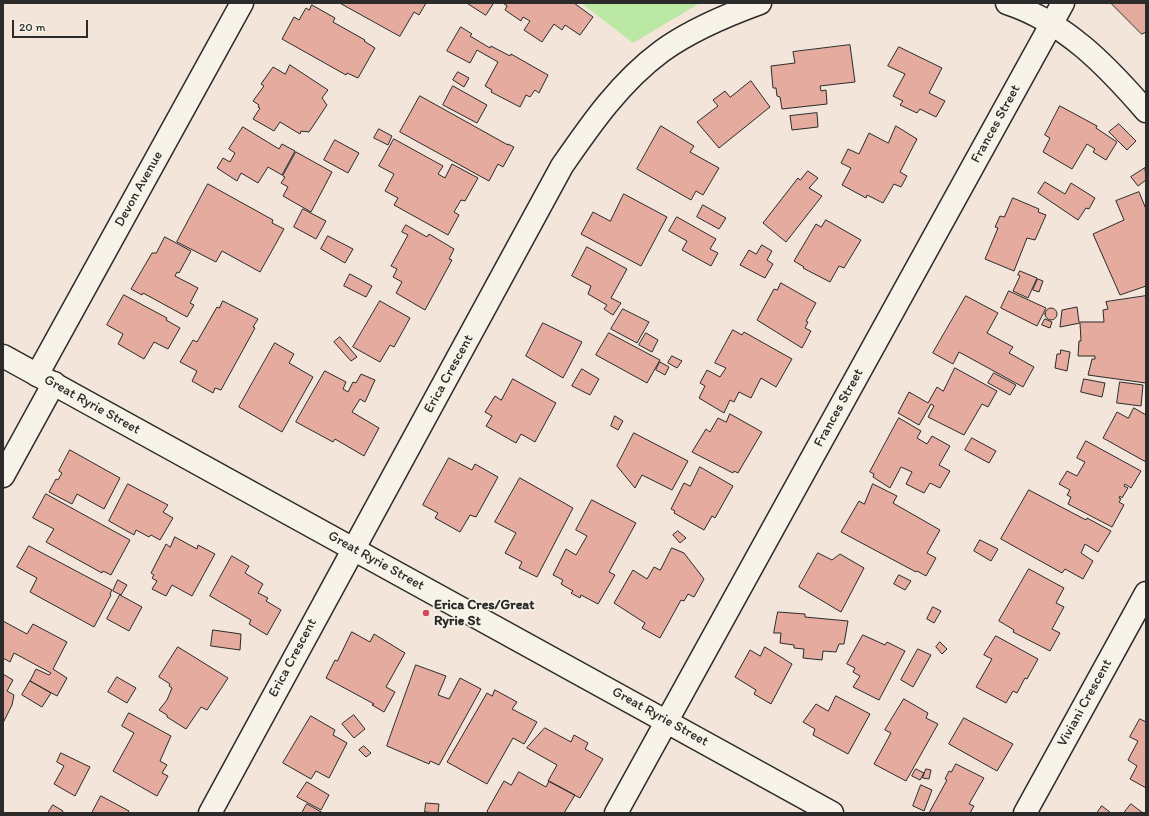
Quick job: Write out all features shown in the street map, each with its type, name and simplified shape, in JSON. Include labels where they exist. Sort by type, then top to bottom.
[{"type":"street","name":"Devon Avenue","points":[[3,476],[45,379],[242,3]]},
{"type":"street","name":"Erica Crescent","points":[[210,813],[562,166],[590,125],[612,98],[636,73],[662,51],[688,35],[738,11],[760,3]]},
{"type":"street","points":[[1007,3],[1029,10],[1051,23],[1084,47],[1124,86],[1146,111]]},
{"type":"street","name":"Frances Street","points":[[616,813],[1063,3]]},
{"type":"street","name":"Great Ryrie Street","points":[[3,356],[832,813]]},
{"type":"street","name":"Viviani Crescent","points":[[1025,813],[1146,593]]},
{"type":"green space","points":[[581,3],[700,3],[633,43]]},
{"type":"building","points":[[340,3],[426,3],[419,15],[414,12],[400,36]]},
{"type":"building","points":[[467,3],[492,3],[493,4],[486,15]]},
{"type":"building","points":[[503,3],[574,3],[593,17],[580,35],[565,25],[562,30],[554,24],[542,42],[524,30],[530,21],[523,17],[521,21],[505,10],[507,6]]},
{"type":"building","points":[[1111,3],[1146,3],[1146,32],[1142,34]]},
{"type":"building","points":[[312,5],[335,18],[333,22],[365,40],[364,41],[375,48],[358,78],[347,73],[346,75],[282,39],[294,17],[299,20],[306,8],[309,10]]},
{"type":"building","points":[[461,27],[472,34],[470,36],[490,48],[491,46],[510,56],[511,54],[548,75],[539,93],[535,90],[530,97],[526,95],[520,107],[491,92],[492,90],[485,86],[498,62],[477,50],[470,63],[447,51]]},
{"type":"building","points":[[850,45],[855,82],[820,86],[821,91],[826,90],[827,104],[782,109],[780,97],[777,96],[776,88],[773,88],[771,66],[795,63],[793,52]]},
{"type":"building","points":[[899,47],[942,68],[929,93],[945,101],[936,117],[920,109],[917,113],[900,105],[903,101],[893,96],[905,74],[888,66]]},
{"type":"building","points":[[290,65],[328,90],[322,98],[327,105],[309,132],[301,131],[300,134],[280,122],[274,131],[253,119],[260,108],[258,107],[259,105],[253,101],[264,86],[261,84],[273,67],[285,74]]},
{"type":"building","points":[[458,72],[469,78],[464,87],[453,80]]},
{"type":"building","points":[[751,81],[770,107],[719,148],[697,122],[718,106],[713,100],[725,91],[730,97]]},
{"type":"building","points":[[453,86],[487,105],[477,123],[443,105]]},
{"type":"building","points":[[420,96],[514,147],[503,167],[498,164],[489,181],[400,132]]},
{"type":"building","points":[[1060,106],[1097,126],[1096,128],[1117,142],[1106,160],[1093,152],[1095,149],[1087,144],[1072,169],[1043,152],[1050,138],[1045,135]]},
{"type":"building","points":[[817,113],[818,127],[792,130],[790,116]]},
{"type":"building","points":[[1119,124],[1136,141],[1127,150],[1109,132]]},
{"type":"building","points":[[661,126],[694,146],[690,152],[719,168],[703,195],[696,191],[691,200],[637,169]]},
{"type":"building","points":[[896,126],[917,139],[900,172],[907,176],[901,187],[894,184],[883,203],[867,195],[866,198],[842,185],[851,168],[841,163],[848,149],[859,154],[869,133],[888,143]]},
{"type":"building","points":[[243,127],[279,149],[282,144],[295,151],[282,175],[268,167],[258,183],[241,173],[237,181],[217,168],[223,158],[230,162],[235,153],[229,149]]},
{"type":"building","points":[[379,129],[392,136],[388,145],[374,138]]},
{"type":"building","points":[[394,139],[443,166],[438,174],[445,178],[452,164],[478,178],[465,201],[461,200],[454,212],[459,215],[448,235],[394,205],[398,198],[385,191],[394,174],[379,166]]},
{"type":"building","points":[[335,140],[359,153],[348,173],[324,160]]},
{"type":"building","points":[[296,152],[332,172],[311,212],[283,196],[288,187],[281,183],[285,177],[283,176]]},
{"type":"building","points":[[1145,168],[1146,180],[1138,186],[1131,177]]},
{"type":"building","points":[[808,171],[818,178],[809,188],[822,196],[786,242],[763,223],[798,178],[800,180]]},
{"type":"building","points":[[1045,182],[1065,194],[1071,183],[1095,198],[1089,209],[1086,208],[1078,220],[1038,193]]},
{"type":"building","points":[[208,184],[273,220],[272,223],[284,229],[260,272],[222,251],[216,262],[177,242]]},
{"type":"building","points":[[1139,192],[1146,209],[1146,286],[1120,295],[1093,234],[1124,220],[1116,201]]},
{"type":"building","points":[[624,194],[667,217],[641,266],[581,234],[593,212],[610,221]]},
{"type":"building","points":[[1013,198],[1039,209],[1038,212],[1046,215],[1035,240],[1027,238],[1014,271],[985,259],[998,228],[995,227],[1000,216],[1004,217]]},
{"type":"building","points":[[703,205],[726,218],[719,229],[697,217]]},
{"type":"building","points":[[303,209],[326,221],[316,239],[294,227]]},
{"type":"building","points":[[677,217],[716,239],[710,249],[718,253],[711,266],[682,250],[687,241],[669,231]]},
{"type":"building","points":[[826,220],[861,240],[844,268],[839,266],[830,282],[803,268],[804,267],[794,261],[816,224],[821,227]]},
{"type":"building","points":[[406,225],[427,237],[429,234],[454,249],[449,259],[452,260],[425,310],[396,293],[402,282],[393,277],[397,269],[391,266],[408,235],[402,232]]},
{"type":"building","points":[[328,236],[353,249],[345,263],[321,249]]},
{"type":"building","points":[[165,237],[191,251],[179,273],[177,272],[175,276],[198,288],[190,303],[194,305],[187,317],[143,293],[142,295],[131,289],[152,253],[156,253]]},
{"type":"building","points":[[762,245],[772,251],[767,260],[773,264],[765,278],[740,265],[749,250],[756,254]]},
{"type":"building","points":[[587,247],[627,269],[611,298],[621,303],[613,315],[604,309],[607,305],[588,294],[591,286],[572,276]]},
{"type":"building","points":[[1020,271],[1037,278],[1028,298],[1013,291],[1020,276],[1018,275]]},
{"type":"building","points":[[350,274],[372,286],[366,297],[344,286]]},
{"type":"building","points":[[1038,279],[1043,281],[1039,292],[1033,290]]},
{"type":"building","points":[[781,283],[816,303],[806,321],[808,322],[805,328],[811,331],[802,348],[757,320],[774,289],[777,290]]},
{"type":"building","points":[[1009,291],[1046,308],[1037,326],[1001,308]]},
{"type":"building","points":[[124,295],[167,318],[166,320],[180,328],[168,349],[154,342],[144,359],[118,344],[123,334],[107,325]]},
{"type":"building","points":[[966,296],[998,313],[987,333],[1013,347],[1009,353],[1034,367],[1023,387],[959,352],[953,364],[933,353]]},
{"type":"building","points":[[1146,296],[1146,383],[1088,375],[1092,359],[1095,359],[1095,356],[1078,356],[1079,341],[1081,341],[1080,323],[1060,327],[1062,310],[1077,307],[1079,322],[1104,322],[1103,310],[1108,309],[1106,302]]},
{"type":"building","points":[[223,301],[258,319],[253,327],[255,328],[221,390],[215,388],[213,393],[192,381],[197,371],[180,362],[193,340],[197,342],[217,307],[219,308]]},
{"type":"building","points":[[380,301],[410,318],[394,347],[390,345],[380,362],[353,347]]},
{"type":"building","points":[[1051,308],[1055,310],[1057,314],[1055,318],[1051,320],[1047,318],[1045,314],[1047,310]]},
{"type":"building","points":[[623,309],[649,322],[637,343],[611,329]]},
{"type":"building","points":[[1045,319],[1052,322],[1050,328],[1042,325]]},
{"type":"building","points":[[543,323],[582,342],[563,378],[526,356]]},
{"type":"building","points":[[733,330],[742,335],[744,332],[792,359],[776,387],[761,378],[751,398],[739,392],[734,402],[730,400],[724,413],[699,398],[705,386],[700,383],[707,370],[720,377],[726,368],[715,363]]},
{"type":"building","points":[[609,333],[660,360],[647,383],[596,355]]},
{"type":"building","points":[[646,333],[658,340],[652,352],[639,345]]},
{"type":"building","points":[[340,337],[357,357],[351,361],[334,342]]},
{"type":"building","points":[[275,343],[294,354],[289,363],[313,377],[282,432],[239,407]]},
{"type":"building","points":[[1061,350],[1070,352],[1067,371],[1055,368],[1057,354],[1060,354]]},
{"type":"building","points":[[672,356],[682,361],[677,368],[668,363]]},
{"type":"building","points":[[660,362],[669,367],[665,375],[656,370]]},
{"type":"building","points":[[955,368],[997,391],[988,407],[982,404],[964,435],[928,417],[934,406],[931,404],[919,425],[898,413],[909,392],[928,403],[937,387],[943,391]]},
{"type":"building","points":[[582,369],[599,379],[590,395],[572,386]]},
{"type":"building","points":[[325,371],[346,382],[343,389],[348,392],[353,382],[356,383],[361,374],[375,380],[365,402],[360,399],[352,412],[379,428],[364,456],[335,439],[333,442],[296,422]]},
{"type":"building","points":[[994,373],[1016,385],[1010,395],[988,383]]},
{"type":"building","points":[[513,379],[556,403],[535,442],[521,434],[516,443],[486,426],[492,416],[485,412],[495,396],[501,400]]},
{"type":"building","points":[[1084,379],[1105,383],[1102,397],[1081,392]]},
{"type":"building","points":[[1120,382],[1143,385],[1141,406],[1117,403]]},
{"type":"building","points":[[1134,408],[1146,415],[1146,462],[1103,438],[1117,412],[1128,418]]},
{"type":"building","points":[[730,414],[762,432],[738,473],[734,471],[733,473],[692,452],[706,429],[710,432],[718,418],[726,422]]},
{"type":"building","points":[[615,416],[623,421],[618,430],[611,426]]},
{"type":"building","points":[[899,418],[921,431],[917,438],[927,444],[932,436],[950,446],[939,465],[950,471],[940,488],[930,483],[924,493],[906,484],[912,472],[901,467],[890,488],[873,477],[874,474],[870,472]]},
{"type":"building","points":[[634,433],[688,461],[672,490],[642,475],[635,488],[617,466]]},
{"type":"building","points":[[972,438],[996,451],[989,463],[965,450]]},
{"type":"building","points":[[1086,441],[1141,471],[1131,488],[1125,484],[1124,486],[1128,488],[1122,498],[1120,496],[1119,498],[1121,499],[1119,502],[1124,505],[1112,527],[1068,504],[1071,497],[1067,495],[1070,490],[1059,484],[1067,471],[1077,476],[1085,462],[1077,458]]},
{"type":"building","points":[[70,450],[120,478],[104,509],[77,494],[72,504],[49,492],[56,479],[58,480],[62,473],[59,471]]},
{"type":"building","points":[[449,458],[472,470],[475,464],[498,477],[476,517],[470,515],[460,532],[435,518],[438,513],[423,505]]},
{"type":"building","points":[[700,467],[733,486],[715,518],[712,516],[704,530],[674,513],[675,511],[671,509],[684,483],[690,486]]},
{"type":"building","points":[[520,478],[573,508],[537,577],[519,568],[522,562],[505,553],[516,533],[495,522]]},
{"type":"building","points":[[128,484],[168,505],[163,512],[173,518],[160,540],[151,535],[149,537],[136,530],[134,535],[109,521]]},
{"type":"building","points":[[873,484],[897,496],[893,503],[940,530],[927,553],[936,558],[926,576],[841,532],[859,501],[864,504]]},
{"type":"building","points":[[1029,490],[1086,520],[1087,518],[1111,531],[1098,552],[1085,544],[1081,553],[1093,561],[1083,579],[1065,569],[1062,573],[1001,539]]},
{"type":"building","points":[[46,494],[130,540],[111,575],[103,571],[102,573],[46,542],[54,529],[33,518]]},
{"type":"building","points":[[592,500],[636,523],[609,572],[615,575],[598,604],[581,595],[580,598],[571,593],[573,591],[561,584],[563,580],[553,575],[566,549],[576,555],[587,536],[576,530]]},
{"type":"building","points":[[678,531],[686,538],[680,543],[673,535]]},
{"type":"building","points":[[175,537],[197,549],[198,545],[215,554],[192,596],[172,585],[166,596],[152,589],[157,581],[152,578],[154,575],[151,573],[166,544],[170,547]]},
{"type":"building","points":[[980,540],[998,549],[991,561],[974,551]]},
{"type":"building","points":[[29,546],[112,590],[111,595],[94,627],[30,592],[37,578],[17,567]]},
{"type":"building","points":[[672,548],[684,553],[704,579],[694,597],[688,594],[684,601],[681,600],[660,638],[642,628],[645,623],[614,603],[633,570],[647,579],[654,567],[660,570]]},
{"type":"building","points":[[818,553],[832,560],[840,554],[864,568],[841,612],[799,587]]},
{"type":"building","points":[[232,556],[249,566],[245,573],[263,584],[258,593],[268,598],[266,601],[281,610],[267,635],[249,624],[251,620],[210,596]]},
{"type":"building","points":[[1029,569],[1064,588],[1056,603],[1064,607],[1052,629],[1060,633],[1050,651],[1013,632],[1014,630],[999,621]]},
{"type":"building","points":[[899,575],[911,581],[905,590],[894,584]]},
{"type":"building","points":[[118,580],[127,585],[121,595],[113,591]]},
{"type":"building","points":[[120,595],[142,607],[129,631],[107,619]]},
{"type":"building","points":[[933,607],[941,611],[934,623],[927,619]]},
{"type":"building","points":[[778,612],[805,614],[805,617],[848,621],[844,644],[839,644],[836,652],[823,651],[822,660],[803,658],[804,649],[794,648],[794,645],[780,643],[781,633],[774,633]]},
{"type":"building","points":[[3,621],[27,634],[33,624],[67,642],[53,669],[67,678],[57,696],[30,681],[36,669],[49,675],[51,673],[14,653],[10,662],[3,658]]},
{"type":"building","points":[[213,630],[241,634],[240,650],[211,646]]},
{"type":"building","points":[[352,632],[370,642],[374,634],[405,653],[386,687],[395,692],[384,712],[372,705],[374,704],[326,678],[335,660],[337,661]]},
{"type":"building","points":[[863,635],[885,645],[887,642],[905,651],[879,700],[853,687],[860,676],[853,672],[855,668],[847,664]]},
{"type":"building","points":[[996,636],[1038,659],[1017,693],[1013,691],[1006,703],[976,687],[992,659],[984,655]]},
{"type":"building","points":[[940,642],[947,649],[942,654],[936,647]]},
{"type":"building","points":[[178,647],[228,678],[207,710],[201,707],[186,729],[159,710],[167,700],[172,688],[169,686],[170,684],[159,677]]},
{"type":"building","points":[[765,647],[792,664],[771,704],[754,694],[756,690],[735,677],[750,650],[760,656]]},
{"type":"building","points":[[918,649],[931,655],[913,687],[901,680]]},
{"type":"building","points":[[416,665],[446,676],[438,695],[449,699],[460,678],[481,689],[439,765],[430,761],[429,764],[387,746]]},
{"type":"building","points":[[3,674],[13,680],[7,691],[14,695],[12,705],[3,723]]},
{"type":"building","points":[[117,677],[136,688],[127,703],[108,692]]},
{"type":"building","points":[[30,681],[51,693],[42,707],[22,695]]},
{"type":"building","points":[[495,690],[517,702],[512,709],[537,722],[524,744],[513,738],[487,784],[447,762],[487,693],[492,696]]},
{"type":"building","points":[[836,696],[870,714],[848,754],[813,735],[815,729],[803,722],[816,704],[828,711]]},
{"type":"building","points":[[904,699],[928,713],[926,718],[938,724],[906,781],[874,764],[891,733],[885,730]]},
{"type":"building","points":[[129,713],[171,736],[160,761],[167,765],[162,773],[168,776],[157,796],[113,771],[134,733],[122,726]]},
{"type":"building","points":[[354,715],[365,729],[354,738],[342,724]]},
{"type":"building","points":[[311,716],[335,730],[333,735],[347,743],[329,778],[316,771],[311,779],[283,763]]},
{"type":"building","points":[[964,718],[1013,744],[997,771],[949,744]]},
{"type":"building","points":[[1140,719],[1146,722],[1146,788],[1130,779],[1137,766],[1128,760],[1138,741],[1130,737]]},
{"type":"building","points":[[545,728],[571,742],[574,735],[588,743],[585,749],[603,759],[580,798],[548,781],[557,765],[527,748]]},
{"type":"building","points":[[364,746],[371,753],[366,757],[359,750]]},
{"type":"building","points":[[61,753],[90,767],[75,796],[54,784],[64,766],[57,762]]},
{"type":"building","points":[[956,764],[984,778],[969,804],[974,806],[970,813],[929,813],[947,780],[945,779],[949,771],[951,772]]},
{"type":"building","points":[[916,769],[924,773],[920,780],[912,776]]},
{"type":"building","points":[[926,769],[931,770],[929,779],[923,778]]},
{"type":"building","points":[[519,772],[546,787],[549,781],[575,795],[564,813],[489,813],[487,811],[504,781],[511,785]]},
{"type":"building","points":[[307,782],[329,795],[321,810],[297,797]]},
{"type":"building","points":[[921,785],[932,790],[924,811],[913,806]]},
{"type":"building","points":[[101,796],[129,811],[128,813],[92,813]]},
{"type":"building","points":[[426,803],[439,804],[438,813],[425,812]]},
{"type":"building","points":[[307,804],[323,813],[302,813]]},
{"type":"building","points":[[1131,804],[1143,813],[1124,813]]},
{"type":"building","points":[[53,805],[63,811],[62,813],[48,813]]},
{"type":"building","points":[[1102,806],[1111,813],[1097,813]]},
{"type":"place","name":"Erica Cres/Great Ryrie St","points":[[426,613]]}]
